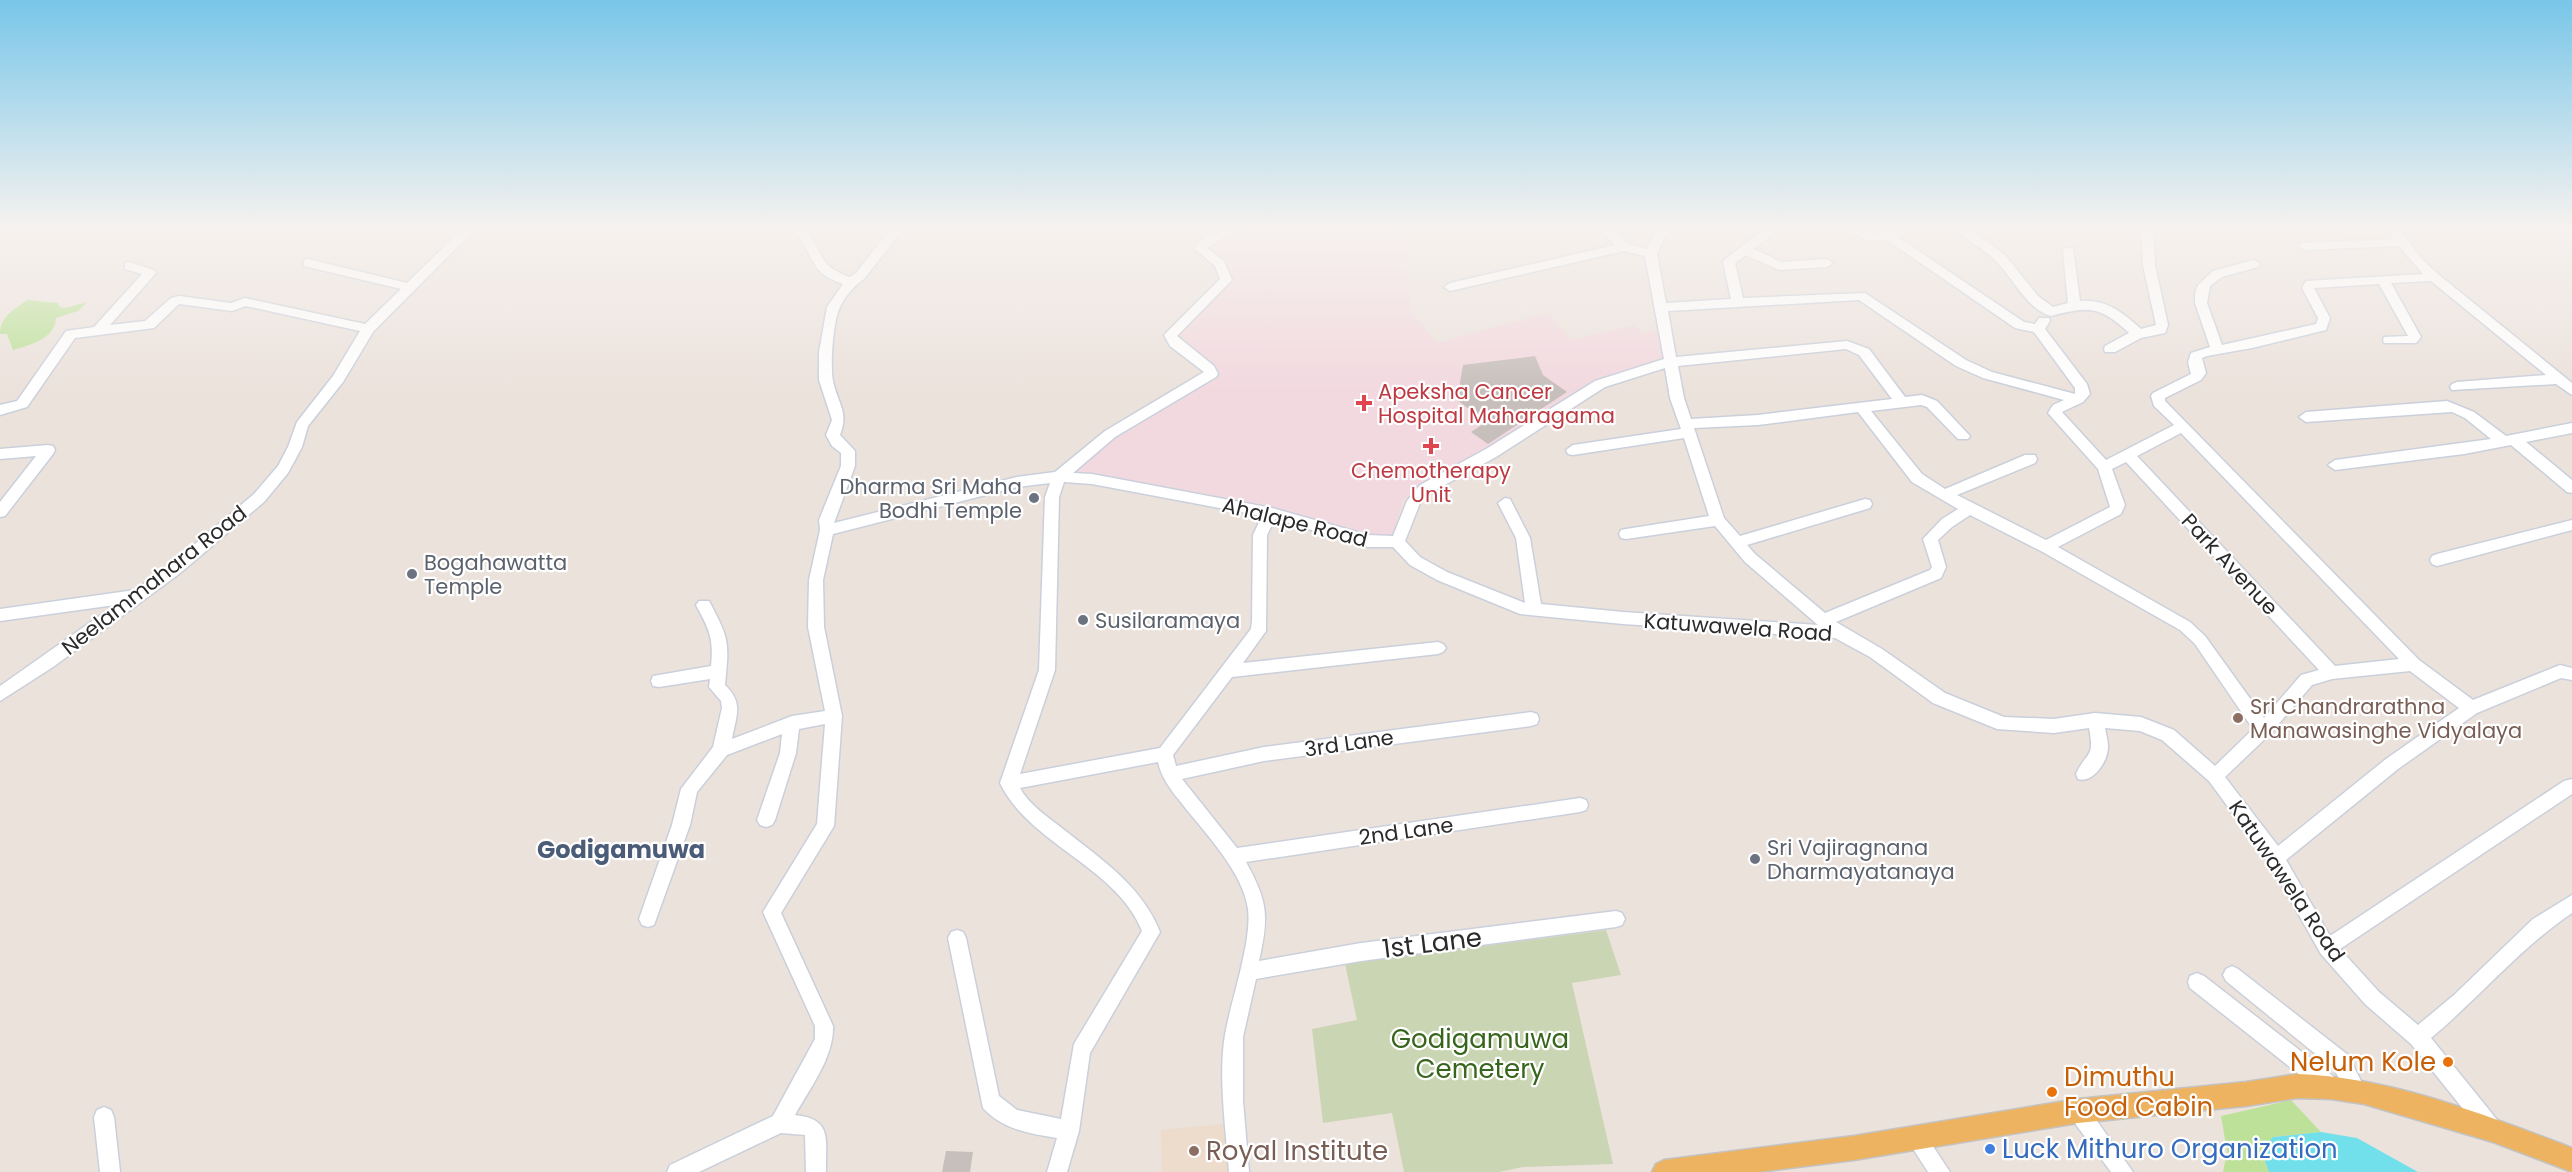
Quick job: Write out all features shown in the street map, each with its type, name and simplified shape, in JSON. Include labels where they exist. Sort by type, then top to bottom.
[{"type":"main road","points":[[1664,1172],[1854,1148],[2078,1111],[2246,1094],[2296,1086],[2331,1087],[2356,1091],[2493,1130],[2572,1160]]},
{"type":"street","points":[[99,329],[144,282]]},
{"type":"street","points":[[386,282],[408,287]]},
{"type":"street","name":"Neelammahara Road","points":[[0,694],[174,570],[259,498],[283,469],[295,447],[302,425],[338,379],[368,329],[414,282]]},
{"type":"street","points":[[780,1123],[822,1046],[825,1033],[824,1026],[772,912],[825,826],[834,716],[816,627],[816,580],[826,520],[848,466],[848,451],[837,443],[833,435],[839,420],[826,380],[825,352],[833,307],[851,282]]},
{"type":"street","points":[[1057,1172],[1070,1131],[1081,1051],[1151,932],[1144,912],[1093,863],[1019,802],[1008,783],[1047,670],[1052,497],[1059,477],[1110,434],[1211,374],[1209,369],[1175,343],[1170,335],[1224,282]]},
{"type":"street","points":[[1450,287],[1473,282]]},
{"type":"street","points":[[1657,282],[1670,362],[1686,428],[1718,520],[1750,558],[1831,626],[1935,574],[1939,567],[1930,539],[1947,523],[1970,508]]},
{"type":"street","points":[[1733,282],[1738,303]]},
{"type":"street","points":[[1956,282],[2020,325],[2038,329],[2082,387],[2083,394],[2078,399],[2058,408],[2055,413],[2104,467],[2118,505],[2116,510],[2046,547]]},
{"type":"street","points":[[2020,282],[2034,299],[2051,312]]},
{"type":"street","points":[[2072,282],[2074,305]]},
{"type":"street","points":[[2110,349],[2138,334],[2160,330],[2162,325],[2153,282]]},
{"type":"street","points":[[2205,282],[2201,302],[2208,318],[2209,336],[2219,350]]},
{"type":"street","points":[[2343,282],[2310,284],[2308,288],[2324,318],[2321,327],[2196,356],[2195,362],[2199,373],[2196,377],[2158,396],[2159,403],[2413,664],[2471,708]]},
{"type":"street","points":[[2384,282],[2415,337],[2412,340],[2389,340]]},
{"type":"street","points":[[2440,282],[2572,390]]},
{"type":"street","points":[[1662,307],[1861,296],[1961,363],[1988,375],[2078,399]]},
{"type":"street","points":[[0,410],[22,404],[70,334],[149,325],[179,300],[232,307],[245,302],[368,329]]},
{"type":"street","points":[[2038,329],[2051,312],[2089,303],[2105,307],[2116,313],[2138,334]]},
{"type":"street","name":"Ahalape Road","points":[[826,530],[1017,482],[1059,477],[1092,479],[1272,513],[1368,542],[1397,542],[1415,496],[1425,489],[1491,453],[1600,384],[1670,362],[1847,345],[1863,352],[1901,402]]},
{"type":"street","points":[[2457,387],[2558,379]]},
{"type":"street","points":[[1573,450],[1686,428],[1922,400],[1932,404],[1964,436]]},
{"type":"street","points":[[2306,417],[2458,407],[2508,440],[2572,488]]},
{"type":"street","points":[[1862,408],[1917,478],[1944,495],[2046,547],[2185,626],[2200,640],[2263,730]]},
{"type":"street","points":[[2104,467],[2182,426]]},
{"type":"street","points":[[2335,465],[2464,449],[2572,428]]},
{"type":"street","points":[[0,454],[48,450],[0,512]]},
{"type":"street","name":"Park Avenue","points":[[2128,455],[2332,673]]},
{"type":"street","points":[[1944,495],[2030,459]]},
{"type":"street","points":[[1505,503],[1523,538],[1534,609]]},
{"type":"street","points":[[1737,542],[1864,504]]},
{"type":"street","points":[[1008,783],[1165,754],[1257,631],[1260,621],[1260,535],[1262,527],[1272,513]]},
{"type":"street","points":[[1626,534],[1718,520]]},
{"type":"street","points":[[2437,560],[2572,525]]},
{"type":"street","name":"Katuwawela Road","points":[[1397,542],[1415,561],[1442,576],[1520,608],[1623,618],[1831,626],[1876,653],[1938,698],[2003,724],[2054,726],[2095,720],[2141,724],[2168,735],[2215,776],[2277,858],[2327,948],[2372,998],[2418,1037],[2493,1130]]},
{"type":"street","points":[[0,615],[139,595]]},
{"type":"street","points":[[648,918],[681,825],[689,789],[721,750],[730,708],[728,699],[717,687],[721,645],[719,634],[704,605]]},
{"type":"street","points":[[1227,671],[1438,648]]},
{"type":"street","points":[[2215,776],[2263,730],[2307,680],[2332,673],[2413,664]]},
{"type":"street","points":[[659,681],[718,671]]},
{"type":"street","points":[[2277,858],[2392,764],[2471,708],[2568,671]]},
{"type":"street","points":[[721,750],[792,723],[834,716]]},
{"type":"street","name":"3rd Lane","points":[[1169,775],[1264,754],[1531,719]]},
{"type":"street","points":[[2084,774],[2099,759],[2101,748],[2095,720]]},
{"type":"street","points":[[766,820],[788,753],[792,723]]},
{"type":"street","points":[[1165,754],[1169,775],[1233,856],[1252,890],[1257,909],[1257,930],[1234,1037],[1233,1101],[1239,1172]]},
{"type":"street","points":[[2327,948],[2570,786]]},
{"type":"street","name":"2nd Lane","points":[[1233,856],[1580,805]]},
{"type":"street","points":[[2418,1037],[2461,1001],[2539,925],[2572,903]]},
{"type":"street","name":"1st Lane","points":[[1248,972],[1361,952],[1616,919]]},
{"type":"street","points":[[957,938],[990,1101],[1005,1116],[1070,1131]]},
{"type":"street","points":[[2232,975],[2341,1062],[2356,1091]]},
{"type":"street","points":[[2197,981],[2331,1087]]},
{"type":"street","points":[[2078,1111],[2123,1172]]},
{"type":"street","points":[[104,1117],[110,1172]]},
{"type":"street","points":[[677,1172],[780,1123],[810,1126],[815,1132],[816,1172]]},
{"type":"street","points":[[1916,1138],[1940,1172]]},
{"type":"shaded area","name":"Apeksha Cancer Hospital Maharagama","points":[[1229,282],[1408,282],[1411,312],[1437,343],[1548,313],[1571,340],[1636,325],[1641,333],[1662,330],[1666,360],[1595,382],[1403,499],[1392,540],[1374,542],[1139,484],[1072,471],[1130,423],[1215,375],[1180,342],[1177,334]]},
{"type":"shaded area","name":"Royal Institute","points":[[1224,1124],[1228,1172],[1162,1172],[1161,1130]]},
{"type":"green space","points":[[27,300],[58,303],[60,307],[66,308],[87,302],[78,311],[56,318],[51,331],[40,340],[13,350],[7,334],[0,334],[2,322]]},
{"type":"green space","name":"Godigamuwa Cemetery","points":[[1606,930],[1621,975],[1572,983],[1613,1164],[1523,1167],[1499,1172],[1404,1172],[1392,1113],[1323,1123],[1312,1029],[1357,1020],[1345,964]]},
{"type":"green space","points":[[2291,1100],[2321,1132],[2273,1137],[2265,1161],[2269,1172],[2223,1172],[2227,1151],[2221,1116]]},
{"type":"water","points":[[2321,1132],[2357,1138],[2418,1172],[2269,1172],[2264,1147],[2273,1137]]},
{"type":"building","points":[[1535,356],[1543,375],[1567,392],[1488,444],[1471,432],[1486,422],[1457,400],[1463,365]]},
{"type":"building","points":[[946,1151],[973,1152],[970,1172],[942,1172]]},
{"type":"place","name":"Apeksha Cancer Hospital Maharagama","points":[[1364,403]]},
{"type":"place","name":"Chemotherapy Unit","points":[[1431,446]]},
{"type":"place","name":"Dharma Sri Maha Bodhi Temple","points":[[1034,498]]},
{"type":"place","name":"Bogahawatta Temple","points":[[412,574]]},
{"type":"place","name":"Susilaramaya","points":[[1083,620]]},
{"type":"place","name":"Sri Chandrarathna Manawasinghe Vidyalaya","points":[[2238,718]]},
{"type":"place","name":"Sri Vajiragnana Dharmayatanaya","points":[[1755,859]]},
{"type":"place","name":"Nelum Kole","points":[[2448,1062]]},
{"type":"place","name":"Dimuthu Food Cabin","points":[[2052,1092]]},
{"type":"place","name":"Luck Mithuro Organization","points":[[1990,1149]]},
{"type":"place","name":"Royal Institute","points":[[1194,1151]]},
{"type":"district","name":"Godigamuwa","points":[[621,849]]}]
